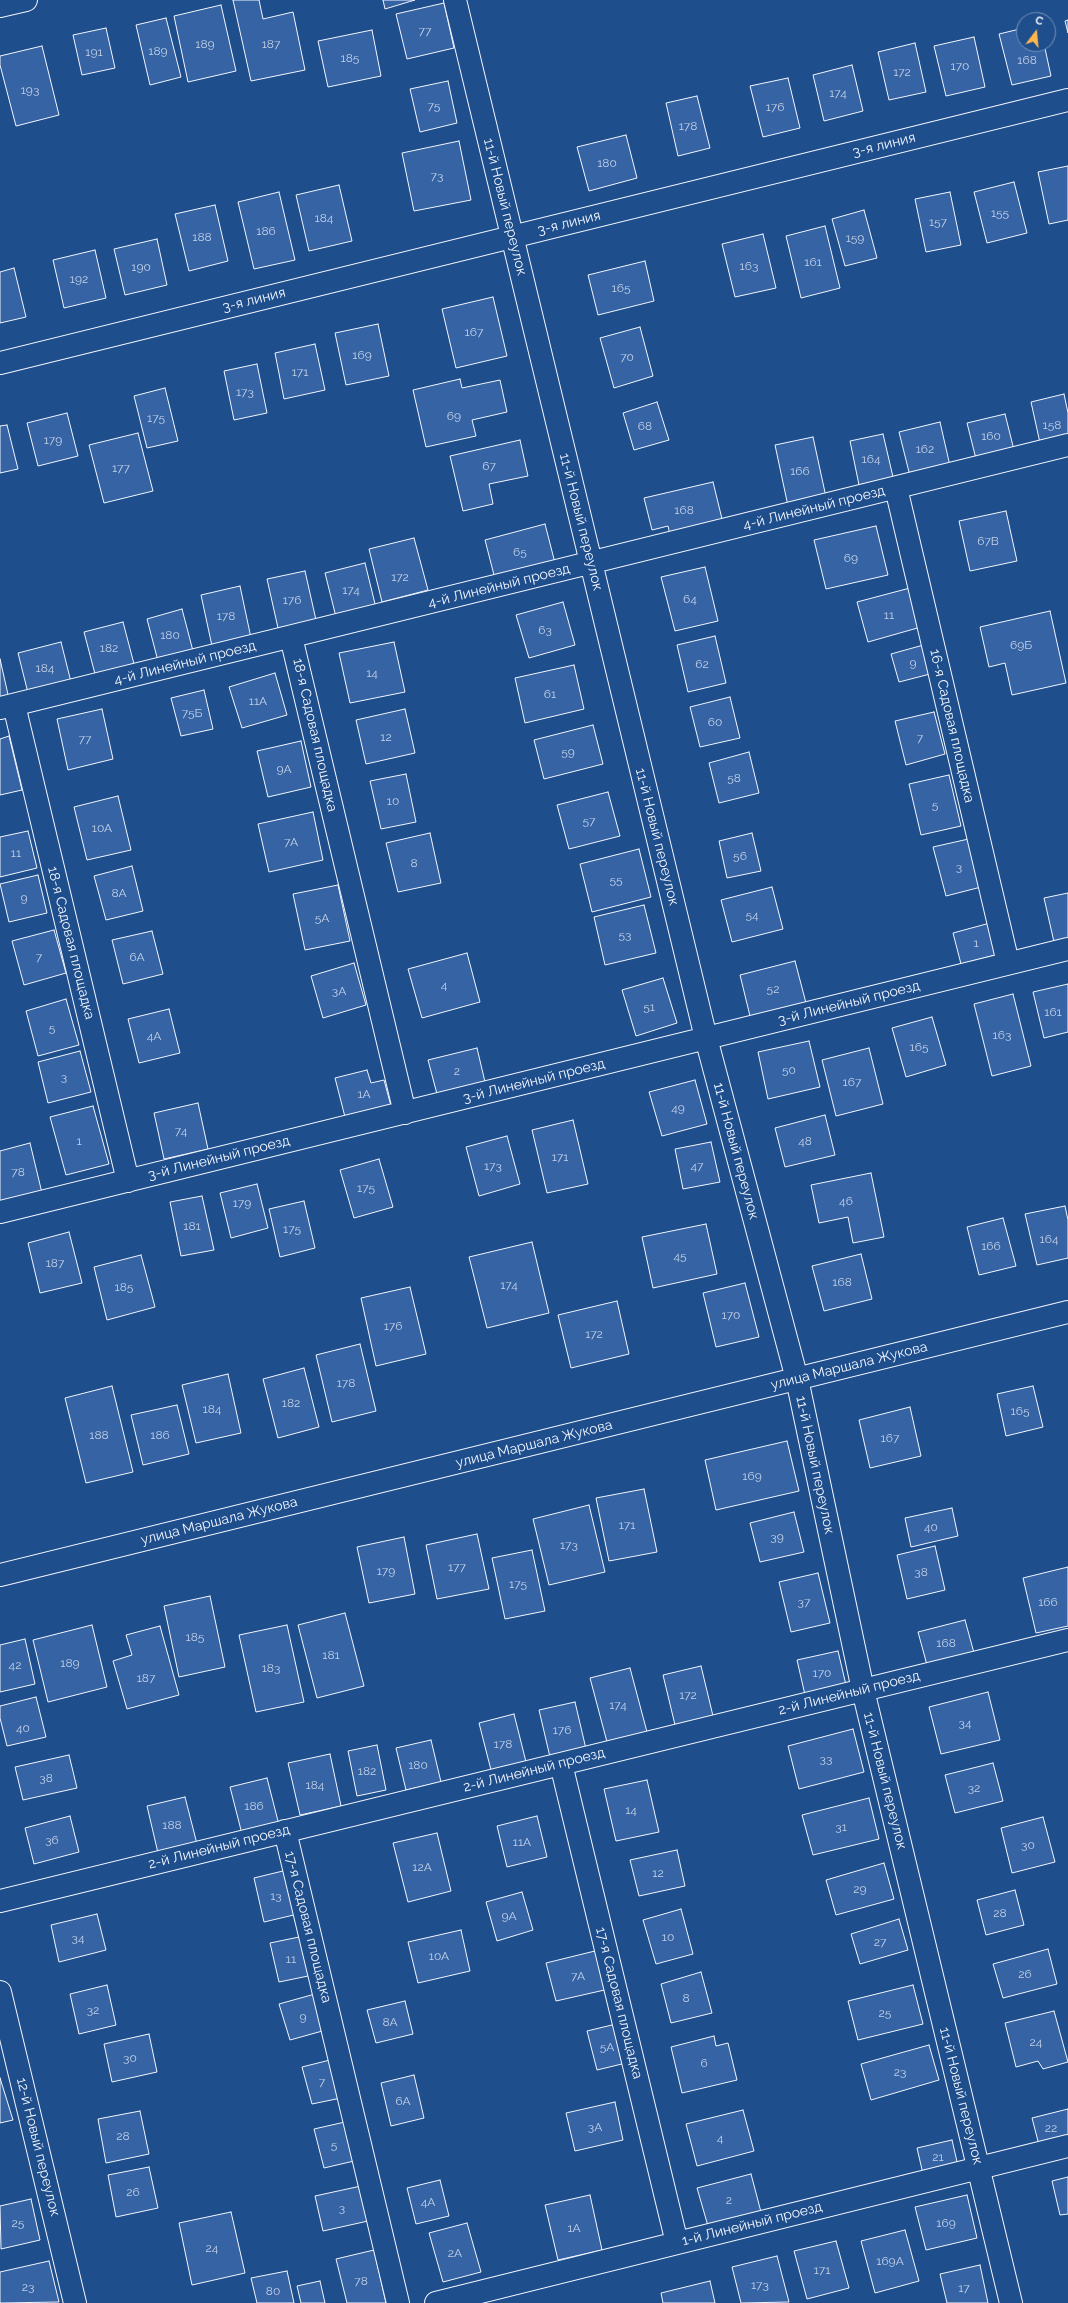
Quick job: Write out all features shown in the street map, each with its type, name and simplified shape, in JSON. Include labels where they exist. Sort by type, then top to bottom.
[{"type":"street","points":[[0,6],[26,0]]},
{"type":"street","name":"11-й Новый переулок","points":[[455,0],[706,1038],[797,1379],[863,1690],[1011,2303]]},
{"type":"street","name":"3-я линия","points":[[0,363],[1068,100]]},
{"type":"street","name":"4-й Линейный проезд","points":[[7,706],[1068,445]]},
{"type":"street","name":"16-я Садовая площадка","points":[[896,488],[1008,963]]},
{"type":"street","name":"18-я Садовая площадка","points":[[291,637],[405,1113]]},
{"type":"street","name":"18-я Садовая площадка","points":[[7,706],[128,1181]]},
{"type":"street","name":"3-й Линейный проезд","points":[[0,1212],[1068,949]]},
{"type":"street","name":"улица Маршала Жукова","points":[[0,1575],[1068,1312]]},
{"type":"street","name":"2-й Линейный проезд","points":[[0,1901],[1068,1640]]},
{"type":"street","name":"17-я Садовая площадка","points":[[561,1764],[676,2243]]},
{"type":"street","name":"17-я Садовая площадка","points":[[285,1831],[398,2303]]},
{"type":"street","name":"12-й Новый переулок","points":[[0,1992],[75,2303]]},
{"type":"street","name":"1-й Линейный проезд","points":[[436,2303],[1068,2146]]},
{"type":"building","points":[[233,0],[259,0],[263,19],[293,12],[305,70],[251,81]]},
{"type":"building","points":[[383,0],[415,0],[385,9]]},
{"type":"building","points":[[444,3],[454,48],[407,59],[396,14]]},
{"type":"building","points":[[221,5],[236,71],[188,82],[174,16]]},
{"type":"building","points":[[166,18],[181,77],[150,85],[136,25]]},
{"type":"building","points":[[1068,20],[1068,33],[1065,21]]},
{"type":"building","points":[[106,28],[115,68],[82,75],[73,35]]},
{"type":"building","points":[[372,30],[381,76],[328,87],[318,41]]},
{"type":"building","points":[[1016,30],[1016,52],[1046,52],[1051,76],[1012,85],[999,34]]},
{"type":"building","points":[[974,37],[985,87],[946,96],[934,46]]},
{"type":"building","points":[[915,43],[926,92],[889,100],[878,52]]},
{"type":"building","points":[[42,46],[59,115],[16,126],[0,65],[0,56]]},
{"type":"building","points":[[852,65],[863,111],[824,121],[813,75]]},
{"type":"building","points":[[788,78],[800,128],[763,137],[750,86]]},
{"type":"building","points":[[448,81],[457,123],[420,132],[410,89]]},
{"type":"building","points":[[697,96],[710,148],[678,156],[666,103]]},
{"type":"building","points":[[626,135],[637,178],[589,191],[577,147]]},
{"type":"building","points":[[459,141],[471,200],[414,211],[402,153]]},
{"type":"building","points":[[1068,166],[1068,220],[1049,224],[1038,172]]},
{"type":"building","points":[[1014,182],[1027,233],[987,243],[974,192]]},
{"type":"building","points":[[339,185],[352,241],[309,251],[296,195]]},
{"type":"building","points":[[279,192],[295,260],[254,269],[238,202]]},
{"type":"building","points":[[950,192],[961,245],[926,252],[915,199]]},
{"type":"building","points":[[215,205],[228,261],[189,271],[175,214]]},
{"type":"building","points":[[864,210],[877,258],[845,266],[832,219]]},
{"type":"building","points":[[825,226],[840,288],[801,298],[786,236]]},
{"type":"building","points":[[763,234],[776,288],[735,297],[722,244]]},
{"type":"building","points":[[157,239],[167,285],[125,295],[114,249]]},
{"type":"building","points":[[95,250],[106,298],[64,308],[53,260]]},
{"type":"building","points":[[645,261],[654,301],[598,315],[588,275]]},
{"type":"building","points":[[14,268],[26,317],[0,323],[0,272]]},
{"type":"building","points":[[493,297],[507,356],[456,368],[442,309]]},
{"type":"building","points":[[378,324],[389,376],[346,385],[335,333]]},
{"type":"building","points":[[640,327],[653,376],[614,388],[600,338]]},
{"type":"building","points":[[315,344],[325,390],[284,399],[275,353]]},
{"type":"building","points":[[257,364],[267,413],[234,420],[224,371]]},
{"type":"building","points":[[460,379],[462,388],[500,380],[507,412],[472,420],[476,436],[426,447],[413,390]]},
{"type":"building","points":[[165,388],[178,441],[147,448],[134,396]]},
{"type":"building","points":[[1064,394],[1068,413],[1068,437],[1040,443],[1031,402]]},
{"type":"building","points":[[657,402],[669,440],[634,450],[623,413]]},
{"type":"building","points":[[67,413],[78,456],[38,466],[27,423]]},
{"type":"building","points":[[1005,414],[1014,450],[976,459],[967,423]]},
{"type":"building","points":[[940,422],[950,466],[910,476],[899,432]]},
{"type":"building","points":[[7,425],[18,469],[0,473],[0,426]]},
{"type":"building","points":[[138,433],[153,491],[104,503],[89,445]]},
{"type":"building","points":[[883,434],[893,477],[859,485],[850,441]]},
{"type":"building","points":[[813,437],[826,497],[788,506],[775,445]]},
{"type":"building","points":[[520,440],[528,476],[489,484],[493,504],[463,511],[450,456]]},
{"type":"building","points":[[713,482],[723,523],[670,535],[668,526],[652,530],[644,498]]},
{"type":"building","points":[[1006,511],[1017,561],[970,571],[959,521]]},
{"type":"building","points":[[545,524],[555,563],[495,579],[485,540]]},
{"type":"building","points":[[876,526],[888,575],[826,589],[814,540]]},
{"type":"building","points":[[414,538],[428,590],[382,602],[369,549]]},
{"type":"building","points":[[365,563],[376,608],[336,617],[325,573]]},
{"type":"building","points":[[705,567],[718,621],[675,631],[661,577]]},
{"type":"building","points":[[305,571],[316,620],[278,628],[267,579]]},
{"type":"building","points":[[240,586],[251,638],[212,646],[201,595]]},
{"type":"building","points":[[910,588],[921,627],[868,642],[857,602]]},
{"type":"building","points":[[563,602],[575,645],[529,658],[516,615]]},
{"type":"building","points":[[182,609],[193,651],[158,661],[147,619]]},
{"type":"building","points":[[1050,611],[1066,683],[1012,695],[1005,663],[989,667],[980,627]]},
{"type":"building","points":[[123,622],[134,664],[95,674],[84,632]]},
{"type":"building","points":[[715,636],[726,683],[688,692],[677,645]]},
{"type":"building","points":[[61,642],[71,682],[28,693],[18,653]]},
{"type":"building","points":[[394,642],[405,692],[350,703],[339,653]]},
{"type":"building","points":[[927,644],[934,673],[899,682],[891,654]]},
{"type":"building","points":[[0,659],[9,699],[0,701]]},
{"type":"building","points":[[574,665],[584,709],[525,723],[515,678]]},
{"type":"building","points":[[275,673],[287,715],[242,728],[229,687]]},
{"type":"building","points":[[204,690],[213,729],[181,736],[171,698]]},
{"type":"building","points":[[730,697],[740,738],[700,747],[690,707]]},
{"type":"building","points":[[102,709],[113,759],[68,770],[57,719]]},
{"type":"building","points":[[405,709],[415,753],[366,764],[356,720]]},
{"type":"building","points":[[934,712],[945,754],[906,765],[895,721]]},
{"type":"building","points":[[593,725],[603,764],[544,779],[534,740]]},
{"type":"building","points":[[9,736],[22,790],[0,795],[0,739]]},
{"type":"building","points":[[301,741],[311,787],[268,797],[257,751]]},
{"type":"building","points":[[749,752],[759,793],[719,803],[709,763]]},
{"type":"building","points":[[406,774],[416,822],[381,829],[370,781]]},
{"type":"building","points":[[949,775],[961,826],[921,835],[909,784]]},
{"type":"building","points":[[608,792],[620,836],[569,849],[557,805]]},
{"type":"building","points":[[118,796],[131,850],[87,860],[74,807]]},
{"type":"building","points":[[313,812],[323,860],[269,872],[258,824]]},
{"type":"building","points":[[28,831],[37,868],[0,877],[0,837]]},
{"type":"building","points":[[430,833],[441,883],[398,892],[386,843]]},
{"type":"building","points":[[752,833],[761,871],[727,878],[719,841]]},
{"type":"building","points":[[973,838],[985,886],[946,896],[933,847]]},
{"type":"building","points":[[639,849],[651,897],[592,912],[580,864]]},
{"type":"building","points":[[132,866],[143,911],[106,920],[94,876]]},
{"type":"building","points":[[38,875],[47,913],[9,922],[0,884]]},
{"type":"building","points":[[338,885],[350,941],[305,950],[293,894]]},
{"type":"building","points":[[772,887],[783,929],[732,942],[721,900]]},
{"type":"building","points":[[1068,893],[1068,939],[1054,942],[1044,898]]},
{"type":"building","points":[[644,905],[656,953],[605,965],[594,917]]},
{"type":"building","points":[[990,923],[999,954],[961,964],[953,933]]},
{"type":"building","points":[[54,930],[66,973],[24,985],[12,941]]},
{"type":"building","points":[[152,931],[163,974],[123,984],[112,940]]},
{"type":"building","points":[[467,953],[480,1002],[422,1018],[408,969]]},
{"type":"building","points":[[795,961],[806,1003],[750,1016],[740,975]]},
{"type":"building","points":[[354,963],[366,1005],[323,1018],[311,976]]},
{"type":"building","points":[[663,978],[677,1023],[636,1036],[622,990]]},
{"type":"building","points":[[1068,984],[1068,1032],[1044,1038],[1033,992]]},
{"type":"building","points":[[1013,994],[1031,1066],[992,1076],[974,1004]]},
{"type":"building","points":[[66,999],[79,1045],[38,1056],[26,1011]]},
{"type":"building","points":[[169,1009],[180,1053],[139,1063],[128,1019]]},
{"type":"building","points":[[932,1017],[946,1065],[906,1077],[892,1028]]},
{"type":"building","points":[[809,1041],[820,1087],[768,1099],[758,1052]]},
{"type":"building","points":[[477,1048],[485,1082],[437,1094],[428,1060]]},
{"type":"building","points":[[869,1048],[883,1104],[836,1116],[822,1060]]},
{"type":"building","points":[[80,1051],[91,1092],[48,1103],[38,1062]]},
{"type":"building","points":[[367,1070],[371,1083],[384,1080],[391,1106],[345,1117],[335,1078]]},
{"type":"building","points":[[695,1080],[707,1124],[662,1136],[649,1092]]},
{"type":"building","points":[[198,1103],[208,1149],[164,1159],[154,1113]]},
{"type":"building","points":[[93,1106],[109,1164],[66,1175],[50,1117]]},
{"type":"building","points":[[825,1115],[835,1155],[785,1167],[775,1128]]},
{"type":"building","points":[[573,1120],[588,1184],[547,1193],[532,1130]]},
{"type":"building","points":[[507,1136],[520,1184],[479,1196],[466,1147]]},
{"type":"building","points":[[711,1142],[720,1182],[683,1189],[675,1149]]},
{"type":"building","points":[[30,1143],[42,1193],[0,1204],[0,1151]]},
{"type":"building","points":[[379,1159],[393,1207],[354,1218],[340,1170]]},
{"type":"building","points":[[871,1173],[884,1237],[853,1243],[848,1217],[819,1223],[811,1185]]},
{"type":"building","points":[[257,1184],[268,1228],[231,1238],[220,1193]]},
{"type":"building","points":[[202,1196],[214,1250],[181,1256],[170,1202]]},
{"type":"building","points":[[304,1201],[315,1248],[280,1257],[269,1209]]},
{"type":"building","points":[[1065,1206],[1068,1220],[1068,1258],[1037,1265],[1025,1214]]},
{"type":"building","points":[[1003,1218],[1016,1266],[979,1275],[967,1227]]},
{"type":"building","points":[[706,1224],[717,1274],[653,1288],[642,1237]]},
{"type":"building","points":[[69,1232],[82,1283],[40,1293],[28,1243]]},
{"type":"building","points":[[532,1242],[549,1313],[487,1328],[469,1257]]},
{"type":"building","points":[[861,1254],[872,1299],[824,1311],[812,1266]]},
{"type":"building","points":[[141,1255],[155,1307],[107,1320],[94,1267]]},
{"type":"building","points":[[745,1283],[759,1337],[716,1347],[703,1293]]},
{"type":"building","points":[[410,1287],[426,1354],[376,1366],[361,1298]]},
{"type":"building","points":[[617,1301],[629,1354],[571,1368],[558,1315]]},
{"type":"building","points":[[360,1344],[376,1411],[332,1422],[316,1355]]},
{"type":"building","points":[[304,1368],[319,1427],[278,1438],[263,1379]]},
{"type":"building","points":[[228,1374],[241,1433],[196,1443],[182,1385]]},
{"type":"building","points":[[112,1386],[133,1472],[86,1483],[65,1398]]},
{"type":"building","points":[[1033,1386],[1043,1427],[1006,1436],[997,1394]]},
{"type":"building","points":[[177,1405],[189,1454],[143,1465],[131,1415]]},
{"type":"building","points":[[910,1407],[921,1456],[870,1468],[859,1420]]},
{"type":"building","points":[[787,1441],[799,1491],[716,1510],[705,1460]]},
{"type":"building","points":[[644,1489],[657,1552],[609,1561],[596,1498]]},
{"type":"building","points":[[589,1505],[605,1572],[549,1585],[533,1519]]},
{"type":"building","points":[[952,1508],[958,1536],[911,1547],[905,1518]]},
{"type":"building","points":[[794,1512],[804,1552],[760,1562],[750,1523]]},
{"type":"building","points":[[477,1534],[489,1589],[437,1599],[426,1545]]},
{"type":"building","points":[[404,1537],[415,1594],[369,1603],[357,1547]]},
{"type":"building","points":[[935,1546],[945,1590],[907,1599],[897,1555]]},
{"type":"building","points":[[532,1550],[545,1611],[505,1619],[492,1558]]},
{"type":"building","points":[[1068,1567],[1068,1626],[1036,1633],[1023,1578]]},
{"type":"building","points":[[818,1573],[830,1623],[791,1632],[779,1582]]},
{"type":"building","points":[[210,1596],[225,1667],[179,1677],[164,1606]]},
{"type":"building","points":[[345,1613],[364,1686],[317,1698],[298,1625]]},
{"type":"building","points":[[965,1620],[974,1653],[927,1665],[918,1632]]},
{"type":"building","points":[[92,1625],[107,1687],[48,1702],[33,1640]]},
{"type":"building","points":[[287,1625],[304,1702],[256,1712],[239,1635]]},
{"type":"building","points":[[160,1626],[179,1695],[127,1709],[113,1661],[132,1655],[126,1635]]},
{"type":"building","points":[[25,1639],[35,1684],[0,1692],[0,1645]]},
{"type":"building","points":[[838,1651],[846,1685],[805,1695],[797,1660]]},
{"type":"building","points":[[701,1666],[713,1716],[675,1725],[663,1675]]},
{"type":"building","points":[[630,1668],[647,1732],[607,1742],[590,1678]]},
{"type":"building","points":[[988,1692],[1000,1740],[941,1754],[929,1707]]},
{"type":"building","points":[[36,1697],[46,1737],[7,1746],[0,1718],[0,1706]]},
{"type":"building","points":[[575,1702],[586,1749],[550,1757],[539,1710]]},
{"type":"building","points":[[514,1714],[527,1766],[492,1774],[479,1723]]},
{"type":"building","points":[[853,1729],[864,1772],[799,1789],[788,1746]]},
{"type":"building","points":[[431,1740],[441,1782],[406,1790],[396,1748]]},
{"type":"building","points":[[377,1745],[386,1790],[357,1796],[348,1751]]},
{"type":"building","points":[[330,1754],[341,1806],[300,1815],[288,1763]]},
{"type":"building","points":[[69,1755],[77,1788],[23,1800],[15,1767]]},
{"type":"building","points":[[993,1763],[1003,1801],[955,1813],[945,1775]]},
{"type":"building","points":[[267,1778],[279,1825],[242,1834],[230,1787]]},
{"type":"building","points":[[647,1780],[659,1832],[616,1841],[604,1789]]},
{"type":"building","points":[[185,1797],[197,1844],[158,1853],[147,1806]]},
{"type":"building","points":[[869,1798],[879,1839],[813,1855],[802,1815]]},
{"type":"building","points":[[70,1816],[79,1852],[34,1864],[25,1828]]},
{"type":"building","points":[[537,1816],[547,1857],[507,1867],[497,1826]]},
{"type":"building","points":[[1043,1817],[1055,1862],[1012,1873],[1001,1828]]},
{"type":"building","points":[[437,1833],[451,1891],[408,1902],[393,1843]]},
{"type":"building","points":[[677,1850],[685,1886],[639,1896],[630,1860]]},
{"type":"building","points":[[884,1863],[894,1899],[836,1915],[826,1880]]},
{"type":"building","points":[[287,1870],[298,1914],[264,1922],[254,1878]]},
{"type":"building","points":[[1015,1890],[1024,1925],[986,1935],[977,1900]]},
{"type":"building","points":[[522,1892],[533,1930],[497,1941],[486,1902]]},
{"type":"building","points":[[681,1909],[693,1954],[656,1964],[643,1920]]},
{"type":"building","points":[[97,1914],[106,1950],[59,1962],[51,1925]]},
{"type":"building","points":[[899,1919],[908,1950],[860,1964],[851,1934]]},
{"type":"building","points":[[461,1930],[470,1971],[418,1983],[408,1942]]},
{"type":"building","points":[[304,1936],[313,1975],[279,1982],[270,1943]]},
{"type":"building","points":[[1048,1949],[1057,1984],[1003,1998],[993,1964]]},
{"type":"building","points":[[599,1950],[609,1989],[556,2001],[546,1963]]},
{"type":"building","points":[[701,1972],[712,2013],[671,2023],[661,1984]]},
{"type":"building","points":[[107,1985],[116,2025],[79,2034],[70,1994]]},
{"type":"building","points":[[913,1985],[923,2024],[858,2040],[848,2001]]},
{"type":"building","points":[[315,1994],[326,2030],[290,2040],[279,2004]]},
{"type":"building","points":[[405,2001],[413,2034],[376,2043],[367,2010]]},
{"type":"building","points":[[1054,2011],[1068,2062],[1043,2069],[1038,2061],[1016,2067],[1005,2023]]},
{"type":"building","points":[[616,2024],[626,2063],[597,2070],[587,2031]]},
{"type":"building","points":[[149,2034],[157,2072],[112,2082],[104,2044]]},
{"type":"building","points":[[714,2036],[716,2046],[728,2043],[737,2080],[682,2093],[671,2047]]},
{"type":"building","points":[[929,2045],[939,2080],[871,2100],[861,2064]]},
{"type":"building","points":[[334,2059],[341,2098],[312,2104],[302,2067]]},
{"type":"building","points":[[414,2075],[424,2118],[391,2126],[381,2083]]},
{"type":"building","points":[[0,2078],[13,2120],[0,2123]]},
{"type":"building","points":[[615,2102],[623,2140],[575,2151],[566,2113]]},
{"type":"building","points":[[1068,2109],[1068,2138],[1039,2145],[1032,2118]]},
{"type":"building","points":[[743,2110],[754,2151],[697,2166],[686,2124]]},
{"type":"building","points":[[140,2111],[149,2154],[106,2163],[98,2119]]},
{"type":"building","points":[[345,2122],[354,2161],[324,2168],[314,2129]]},
{"type":"building","points":[[952,2140],[958,2166],[923,2174],[917,2148]]},
{"type":"building","points":[[149,2167],[158,2208],[116,2217],[108,2175]]},
{"type":"building","points":[[751,2174],[761,2212],[708,2226],[697,2188]]},
{"type":"building","points":[[1068,2177],[1068,2214],[1060,2215],[1052,2181]]},
{"type":"building","points":[[440,2180],[449,2216],[416,2224],[407,2188]]},
{"type":"building","points":[[361,2186],[368,2221],[323,2231],[315,2196]]},
{"type":"building","points":[[590,2195],[602,2250],[558,2260],[545,2205]]},
{"type":"building","points":[[967,2195],[977,2238],[926,2250],[915,2207]]},
{"type":"building","points":[[31,2199],[40,2240],[1,2249],[0,2206]]},
{"type":"building","points":[[231,2212],[245,2273],[192,2285],[179,2223]]},
{"type":"building","points":[[467,2223],[481,2272],[443,2282],[429,2233]]},
{"type":"building","points":[[905,2230],[919,2281],[875,2293],[861,2241]]},
{"type":"building","points":[[836,2241],[849,2288],[807,2299],[794,2251]]},
{"type":"building","points":[[374,2250],[386,2303],[347,2303],[336,2259]]},
{"type":"building","points":[[777,2256],[789,2302],[741,2303],[732,2267]]},
{"type":"building","points":[[49,2261],[59,2302],[0,2303],[0,2272]]},
{"type":"building","points":[[980,2265],[988,2303],[947,2303],[940,2274]]},
{"type":"building","points":[[287,2271],[294,2303],[257,2303],[251,2278]]},
{"type":"building","points":[[320,2281],[325,2303],[301,2303],[297,2286]]},
{"type":"building","points":[[710,2281],[715,2303],[663,2303],[661,2293]]}]
